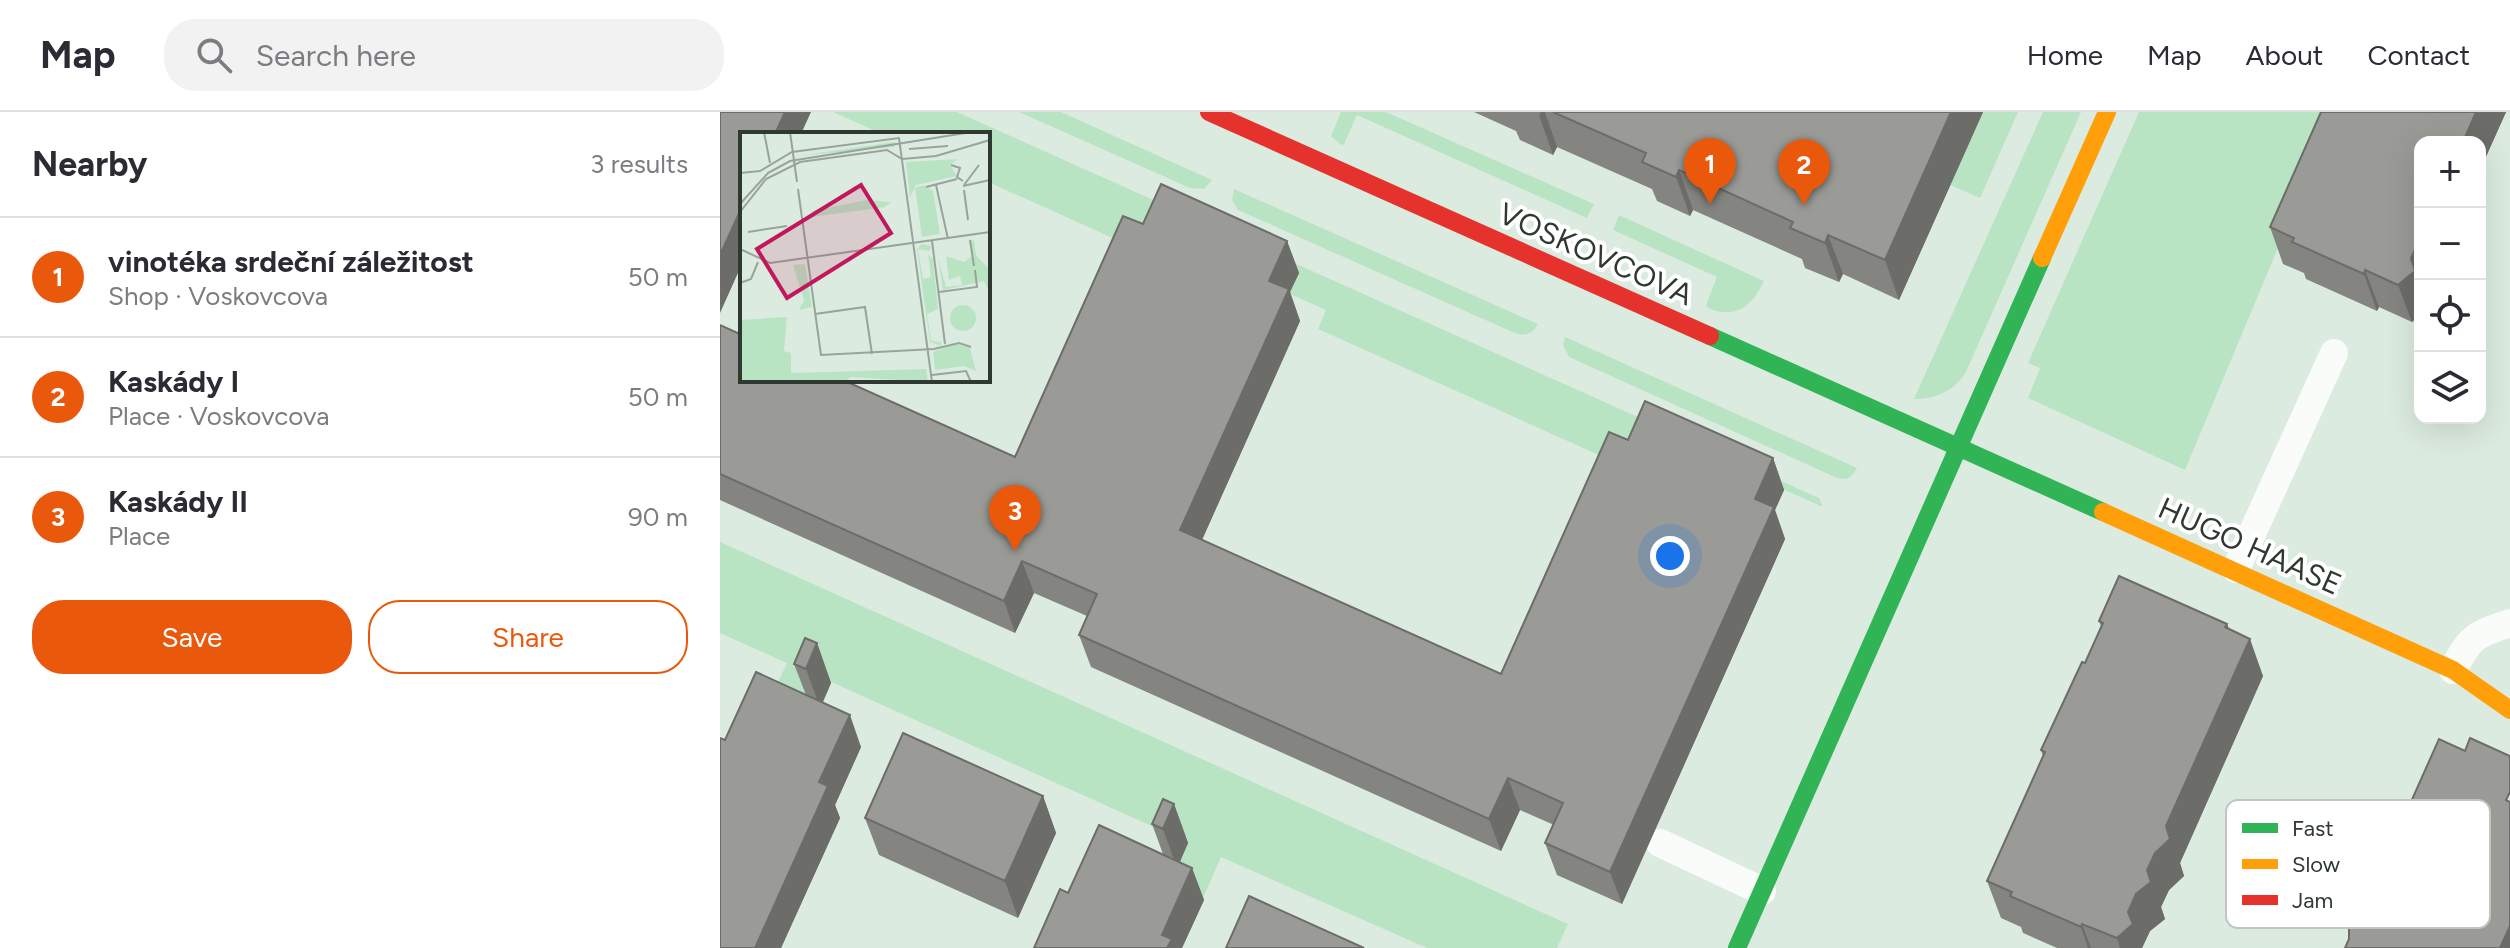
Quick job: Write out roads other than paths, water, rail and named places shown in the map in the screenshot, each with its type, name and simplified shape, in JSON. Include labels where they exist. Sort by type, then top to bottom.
[{"type":"street","name":"VOSKOVCOVA","points":[[1209,112],[1959,448]]},
{"type":"street","points":[[1737,948],[2107,112]]},
{"type":"street","name":"HUGO HAASE","points":[[1959,448],[2236,569],[2453,670],[2510,710]]},
{"type":"lane","points":[[2236,569],[2334,353]]},
{"type":"lane","points":[[2453,670],[2468,642],[2510,623]]},
{"type":"lane","points":[[1660,843],[1762,891]]},
{"type":"place","name":"vinotéka srdeční záležitost","points":[[1710,204]]},
{"type":"place","name":"Kaskády I","points":[[1804,205]]},
{"type":"place","name":"Kaskády II","points":[[1015,551]]}]
